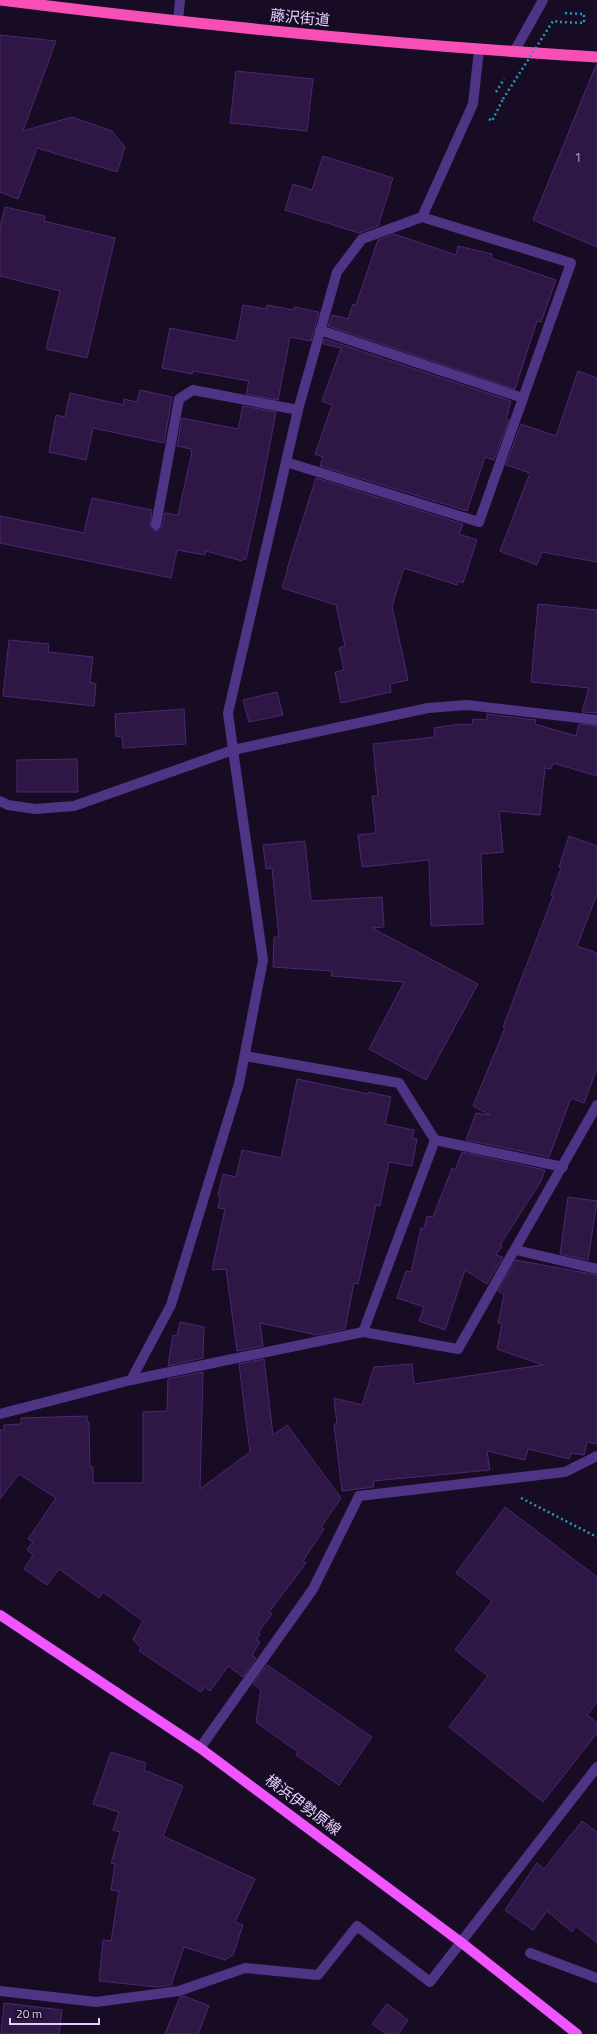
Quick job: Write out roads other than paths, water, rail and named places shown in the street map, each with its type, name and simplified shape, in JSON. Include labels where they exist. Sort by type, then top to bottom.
[{"type":"highway","name":"藤沢街道","points":[[0,0],[178,22],[479,50],[597,57]]},
{"type":"main road","name":"横浜伊勢原線","points":[[0,1615],[200,1748],[462,1943],[577,2034]]},
{"type":"street","points":[[178,22],[180,0]]},
{"type":"street","points":[[514,52],[543,0]]},
{"type":"street","points":[[422,217],[473,104],[479,50]]},
{"type":"street","points":[[131,1380],[171,1305],[239,1084],[263,960],[228,713],[298,410],[337,272],[362,239],[422,217],[571,263],[479,522],[286,462]]},
{"type":"street","points":[[320,330],[523,398]]},
{"type":"street","points":[[156,525],[179,399],[193,390],[298,410]]},
{"type":"street","points":[[0,801],[8,805],[35,809],[74,806],[234,750],[428,708],[467,705],[597,720]]},
{"type":"street","points":[[245,1056],[399,1083],[435,1140],[563,1167]]},
{"type":"street","points":[[0,1414],[131,1380],[363,1332],[458,1349],[516,1250],[597,1105]]},
{"type":"street","points":[[363,1332],[435,1140]]},
{"type":"street","points":[[516,1250],[597,1269]]},
{"type":"street","points":[[200,1748],[313,1588],[359,1496],[565,1472],[597,1456]]},
{"type":"street","points":[[0,1990],[96,2002],[179,1991],[245,1968],[318,1975],[357,1926],[430,1982],[462,1943],[597,1767]]},
{"type":"street","points":[[530,1953],[597,1978]]}]
